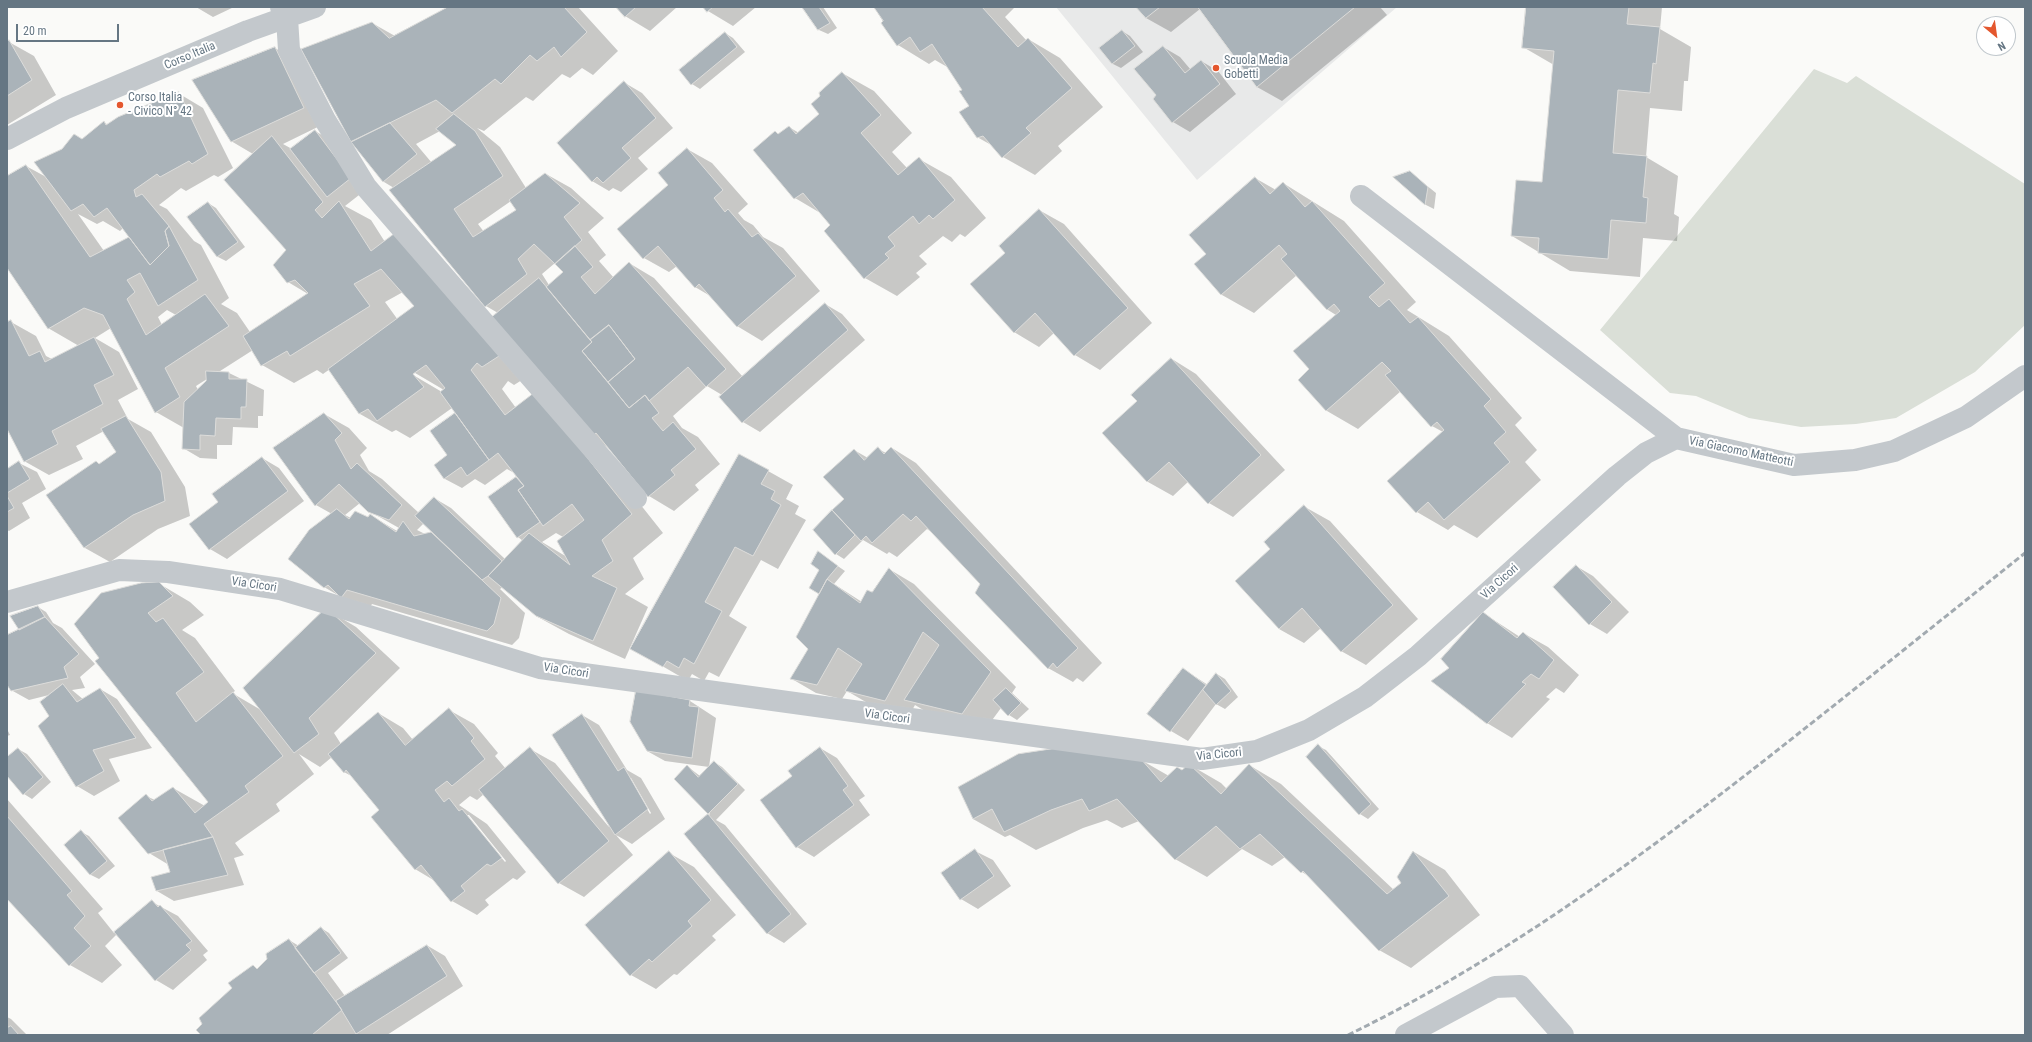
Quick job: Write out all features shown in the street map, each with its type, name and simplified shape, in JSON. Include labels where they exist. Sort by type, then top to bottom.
[{"type":"street","name":"Corso Italia","points":[[7,139],[66,108],[248,32],[284,13],[315,7]]},
{"type":"street","points":[[284,13],[289,50],[325,120],[366,187],[636,498]]},
{"type":"street","points":[[1361,196],[1676,438]]},
{"type":"street","name":"Via Giacomo Matteotti","points":[[1676,438],[1794,465],[1855,460],[1894,450],[1966,417],[2025,376]]},
{"type":"street","name":"Via Cicori","points":[[7,602],[119,570],[168,572],[280,589],[540,668],[1202,759],[1257,751],[1309,730],[1365,697],[1418,656],[1617,476],[1646,453],[1676,438]]},
{"type":"street","points":[[1406,1035],[1495,987],[1520,986],[1563,1035]]},
{"type":"shaded area","name":"Scuola Media Gobetti","points":[[1056,7],[1397,7],[1197,180]]},
{"type":"shaded area","points":[[1814,69],[1847,83],[1856,76],[2025,184],[2025,325],[1975,372],[1896,418],[1856,424],[1801,427],[1749,418],[1696,396],[1670,393],[1600,330]]},
{"type":"building","points":[[448,7],[564,7],[587,32],[561,57],[554,47],[537,61],[530,55],[501,84],[495,79],[452,113],[436,100],[351,142],[301,49],[372,22],[389,38]]},
{"type":"building","points":[[616,7],[636,7],[625,17]]},
{"type":"building","points":[[703,7],[713,7],[707,12]]},
{"type":"building","points":[[802,7],[819,7],[830,23],[818,30]]},
{"type":"building","points":[[874,7],[982,7],[1018,47],[1028,38],[1072,88],[1026,128],[1031,133],[1002,158],[983,136],[977,138],[959,112],[969,106],[959,91],[962,90],[932,44],[920,52],[910,37],[897,46],[881,23],[883,21]]},
{"type":"building","points":[[1136,7],[1160,7],[1146,18]]},
{"type":"building","points":[[1198,7],[1355,7],[1257,87]]},
{"type":"building","points":[[1526,7],[1629,7],[1627,24],[1660,27],[1656,64],[1653,63],[1650,93],[1618,90],[1613,153],[1647,156],[1643,197],[1648,198],[1646,223],[1611,220],[1608,259],[1538,253],[1539,238],[1511,236],[1516,180],[1542,182],[1554,51],[1522,48]]},
{"type":"building","points":[[1122,30],[1135,46],[1112,64],[1099,48]]},
{"type":"building","points":[[725,32],[737,47],[691,85],[679,70]]},
{"type":"building","points":[[9,40],[32,80],[7,96],[7,42]]},
{"type":"building","points":[[1163,46],[1185,73],[1201,60],[1220,84],[1172,123],[1153,99],[1156,95],[1134,69]]},
{"type":"building","points":[[275,47],[304,108],[231,142],[192,80]]},
{"type":"building","points":[[842,72],[881,115],[861,133],[898,175],[919,157],[955,200],[933,219],[929,215],[919,224],[913,216],[888,237],[895,246],[885,254],[889,258],[864,279],[824,231],[830,225],[803,193],[794,199],[753,150],[775,131],[778,134],[789,126],[796,134],[819,114],[811,104],[820,96],[819,93]]},
{"type":"building","points":[[624,81],[656,118],[622,148],[631,158],[603,183],[597,177],[592,182],[557,143]]},
{"type":"building","points":[[179,92],[208,154],[192,164],[189,161],[160,177],[157,174],[134,190],[136,197],[142,194],[169,226],[165,231],[169,246],[150,265],[107,208],[94,217],[83,204],[71,211],[34,162],[62,149],[74,134],[82,139],[104,121],[106,125],[118,117]]},
{"type":"building","points":[[454,114],[475,131],[503,176],[454,209],[473,237],[516,210],[509,200],[545,173],[580,203],[564,217],[582,240],[555,264],[534,244],[518,259],[527,274],[485,307],[389,190],[456,145],[436,129]]},
{"type":"building","points":[[390,123],[417,154],[383,182],[351,142]]},
{"type":"building","points":[[315,130],[351,178],[327,197],[290,149]]},
{"type":"building","points":[[272,136],[323,202],[315,210],[322,218],[339,201],[371,251],[399,230],[499,356],[482,367],[477,363],[471,370],[505,415],[535,392],[632,514],[602,540],[613,561],[592,576],[617,588],[593,641],[536,616],[488,576],[529,533],[570,565],[557,541],[584,520],[572,504],[543,526],[518,490],[524,486],[498,453],[489,460],[440,392],[445,388],[426,365],[413,374],[424,387],[377,421],[368,409],[359,414],[328,369],[414,306],[381,269],[354,284],[370,306],[290,356],[287,351],[261,366],[243,336],[308,293],[295,280],[287,283],[273,265],[286,250],[224,180]]},
{"type":"building","points":[[687,148],[723,190],[714,198],[725,212],[728,209],[752,237],[758,233],[796,276],[737,327],[699,284],[695,288],[658,246],[643,259],[617,229],[668,185],[658,173]]},
{"type":"building","points":[[26,165],[90,257],[129,237],[150,265],[169,246],[165,231],[169,226],[198,280],[158,306],[140,273],[127,280],[135,292],[127,299],[146,335],[205,294],[229,326],[165,368],[180,397],[155,413],[103,315],[84,308],[48,329],[7,268],[7,176]]},
{"type":"building","points":[[1410,171],[1428,187],[1425,205],[1393,177]]},
{"type":"building","points":[[1255,177],[1270,194],[1283,182],[1305,207],[1312,201],[1385,283],[1369,297],[1379,307],[1389,299],[1410,323],[1418,317],[1491,399],[1484,406],[1506,432],[1494,443],[1510,462],[1444,520],[1428,502],[1416,513],[1387,481],[1444,430],[1437,422],[1431,427],[1385,375],[1391,371],[1382,362],[1326,411],[1298,380],[1309,369],[1293,351],[1340,311],[1334,304],[1327,310],[1281,259],[1287,254],[1279,245],[1221,295],[1194,264],[1206,254],[1189,235]]},
{"type":"building","points":[[208,202],[238,242],[217,257],[187,217]]},
{"type":"building","points":[[1039,209],[1128,308],[1074,356],[1035,313],[1014,333],[970,284],[1005,253],[999,246]]},
{"type":"building","points":[[575,246],[593,267],[581,277],[595,294],[629,262],[726,369],[706,387],[688,367],[649,401],[645,395],[629,408],[608,382],[635,359],[609,325],[590,340],[546,287],[563,272],[555,264]]},
{"type":"building","points":[[539,278],[592,342],[582,351],[629,408],[645,395],[659,413],[652,418],[663,431],[673,422],[696,449],[671,470],[675,475],[648,497],[596,433],[590,438],[492,317]]},
{"type":"building","points":[[825,303],[848,330],[742,423],[719,397]]},
{"type":"building","points":[[11,320],[29,356],[40,351],[45,362],[94,337],[114,375],[94,385],[103,404],[52,431],[58,444],[24,462],[7,429],[7,322]]},
{"type":"building","points":[[609,325],[635,359],[608,382],[582,351],[592,342],[590,340]]},
{"type":"building","points":[[1171,358],[1261,455],[1208,504],[1169,462],[1147,482],[1102,433],[1137,401],[1131,395]]},
{"type":"building","points":[[206,371],[229,372],[229,379],[247,379],[246,407],[241,407],[241,419],[216,418],[215,436],[200,435],[200,450],[182,449],[184,402],[206,381]]},
{"type":"building","points":[[324,413],[342,433],[335,440],[351,469],[357,463],[402,505],[389,520],[368,512],[339,484],[315,506],[273,448]]},
{"type":"building","points":[[455,413],[489,460],[467,476],[461,467],[444,479],[434,465],[447,455],[430,431]]},
{"type":"building","points":[[126,416],[161,472],[165,501],[133,515],[84,548],[46,495],[96,461],[99,464],[116,452],[101,429]]},
{"type":"building","points":[[878,447],[884,454],[891,447],[1078,648],[1057,668],[1053,663],[1048,669],[975,593],[980,584],[916,516],[911,521],[903,514],[872,543],[866,536],[861,541],[832,510],[844,499],[823,477],[854,449],[864,460]]},
{"type":"building","points":[[739,454],[769,470],[761,484],[775,491],[771,499],[781,505],[753,556],[735,547],[705,602],[722,611],[694,664],[684,658],[679,668],[667,661],[663,667],[630,649]]},
{"type":"building","points":[[262,457],[288,491],[209,550],[189,524],[218,502],[212,494]]},
{"type":"building","points":[[19,461],[30,479],[7,493],[7,469]]},
{"type":"building","points":[[516,477],[524,486],[518,490],[540,522],[517,538],[488,497]]},
{"type":"building","points":[[7,496],[14,508],[7,512]]},
{"type":"building","points":[[434,497],[502,561],[488,576],[482,580],[415,516]]},
{"type":"building","points":[[1304,505],[1393,605],[1341,652],[1302,608],[1279,629],[1235,581],[1270,549],[1264,542]]},
{"type":"building","points":[[337,509],[349,519],[355,511],[368,517],[370,514],[396,532],[403,521],[414,536],[431,532],[501,598],[494,624],[487,631],[347,590],[341,598],[328,585],[324,588],[288,559],[309,530]]},
{"type":"building","points":[[832,510],[855,535],[835,555],[813,530]]},
{"type":"building","points":[[818,551],[838,566],[827,579],[819,594],[809,588],[819,570],[811,564]]},
{"type":"building","points":[[1576,565],[1612,602],[1589,625],[1553,587]]},
{"type":"building","points":[[889,568],[991,672],[962,714],[904,700],[939,645],[923,632],[885,701],[845,691],[862,664],[838,648],[817,685],[790,679],[808,649],[796,637],[827,579],[860,603],[867,590],[872,592]]},
{"type":"building","points":[[159,582],[173,596],[148,613],[156,622],[163,618],[204,672],[176,693],[196,722],[233,692],[283,756],[245,786],[249,792],[204,824],[213,837],[148,854],[118,818],[146,794],[152,801],[173,787],[195,813],[208,802],[95,661],[99,658],[74,624],[101,593],[141,583]]},
{"type":"building","points":[[38,606],[45,617],[19,630],[10,616]]},
{"type":"building","points":[[325,609],[331,612],[376,653],[309,718],[319,734],[294,753],[243,688]]},
{"type":"building","points":[[1483,612],[1517,638],[1523,632],[1554,660],[1539,679],[1531,674],[1522,682],[1526,684],[1487,724],[1431,681],[1449,668],[1441,659]]},
{"type":"building","points":[[45,617],[79,654],[64,667],[68,678],[11,691],[7,685],[7,635]]},
{"type":"building","points":[[1183,668],[1206,685],[1170,732],[1147,714]]},
{"type":"building","points":[[1216,673],[1231,691],[1216,705],[1203,690]]},
{"type":"building","points":[[63,684],[77,702],[100,688],[136,738],[93,750],[104,771],[76,787],[38,726],[49,716],[40,702]]},
{"type":"building","points":[[1006,688],[1021,703],[1008,716],[993,700]]},
{"type":"building","points":[[636,690],[690,700],[689,706],[699,707],[692,758],[647,751],[630,722]]},
{"type":"building","points":[[449,708],[474,738],[471,741],[485,759],[452,786],[447,781],[435,790],[444,802],[449,798],[459,811],[462,809],[502,858],[491,866],[487,864],[461,886],[465,891],[451,902],[421,865],[415,870],[371,817],[379,810],[346,770],[344,773],[328,754],[378,712],[405,745]]},
{"type":"building","points":[[582,714],[618,771],[624,767],[648,809],[615,835],[552,735]]},
{"type":"building","points":[[1318,744],[1371,804],[1359,815],[1306,757]]},
{"type":"building","points":[[1071,746],[1141,759],[1161,782],[1177,767],[1182,770],[1189,764],[1221,794],[1249,764],[1387,894],[1401,883],[1397,877],[1413,851],[1449,896],[1379,951],[1303,871],[1301,873],[1260,834],[1240,849],[1216,826],[1175,860],[1117,799],[1089,811],[1082,799],[1051,810],[1004,832],[992,809],[973,819],[958,787],[1018,754]]},
{"type":"building","points":[[530,747],[609,841],[558,884],[479,790]]},
{"type":"building","points":[[820,747],[848,786],[843,790],[854,805],[796,848],[760,800],[792,776],[788,771]]},
{"type":"building","points":[[18,748],[43,777],[23,795],[7,776],[7,757]]},
{"type":"building","points":[[714,761],[738,784],[708,814],[674,779],[687,765],[698,777]]},
{"type":"building","points":[[708,814],[791,914],[767,934],[684,834]]},
{"type":"building","points":[[7,816],[72,891],[67,895],[85,916],[74,928],[91,946],[69,966],[7,899]]},
{"type":"building","points":[[81,830],[107,861],[90,875],[64,845]]},
{"type":"building","points":[[213,837],[228,875],[156,891],[151,877],[170,872],[163,850]]},
{"type":"building","points":[[975,849],[994,876],[960,900],[941,873]]},
{"type":"building","points":[[669,851],[711,900],[688,921],[692,926],[652,962],[649,959],[630,976],[585,925]]},
{"type":"building","points":[[152,900],[158,907],[160,905],[192,941],[186,945],[191,950],[155,981],[114,932]]},
{"type":"building","points":[[321,927],[341,953],[314,973],[295,948]]},
{"type":"building","points":[[289,939],[342,1010],[312,1035],[201,1035],[196,1030],[202,1024],[199,1018],[232,988],[228,983],[253,965],[257,969],[267,959],[266,954]]},
{"type":"building","points":[[427,945],[447,976],[356,1034],[336,1001]]},
{"type":"building","points":[[11,1026],[19,1035],[7,1035],[7,1028]]},
{"type":"railway","points":[[1348,1035],[1459,975],[1513,942],[1618,870],[1720,795],[2025,553]]},
{"type":"place","name":"Scuola Media Gobetti","points":[[1216,68]]},
{"type":"place","name":"Corso Italia - Civico N° 42","points":[[120,105]]}]
